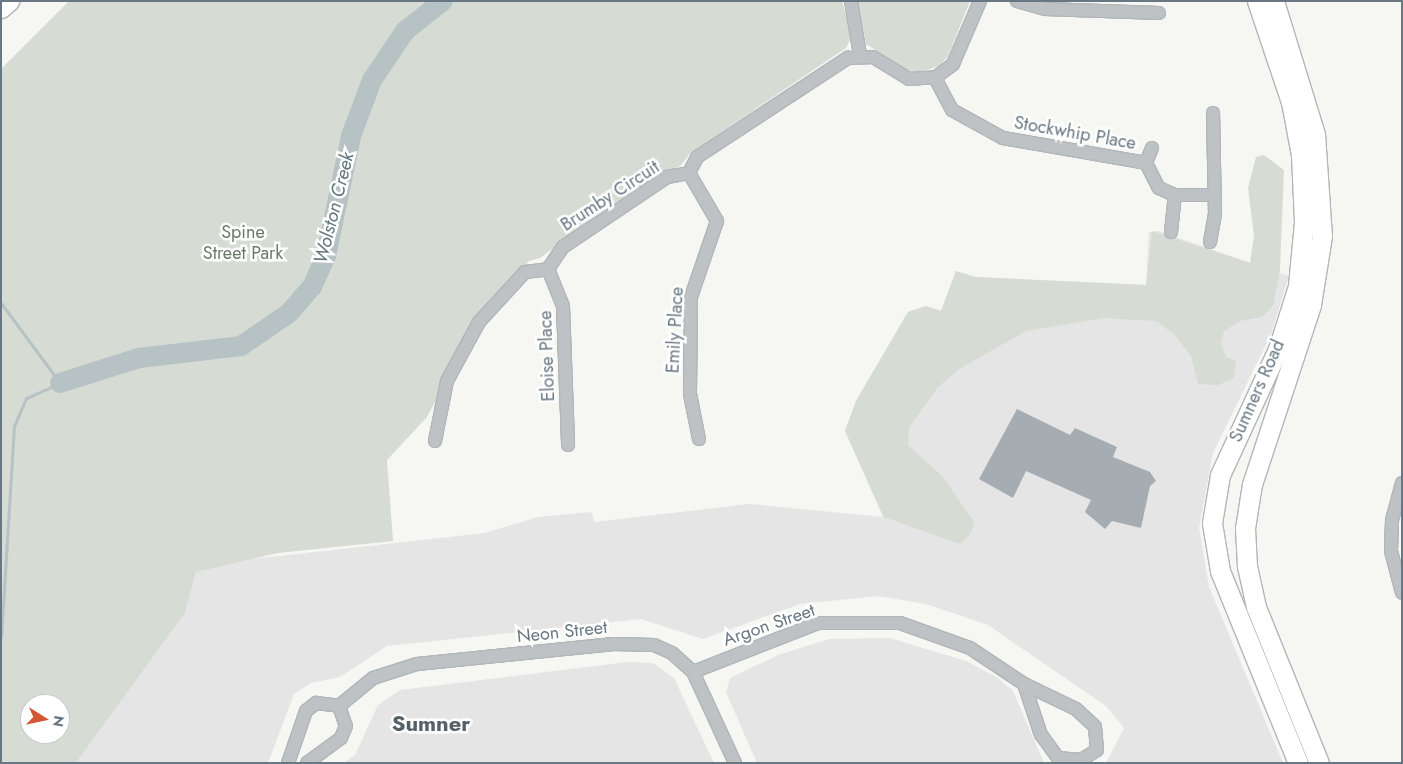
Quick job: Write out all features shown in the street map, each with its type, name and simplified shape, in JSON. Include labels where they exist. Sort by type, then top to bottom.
[{"type":"main road","points":[[1,8],[9,1]]},
{"type":"main road","name":"Sumners Road","points":[[1257,1],[1291,102],[1301,156],[1304,222],[1298,286],[1278,349],[1220,475],[1212,523],[1220,571],[1275,682],[1319,763]]},
{"type":"main road","name":"Sumners Road","points":[[1274,1],[1305,93],[1321,186],[1322,236],[1311,305],[1258,460],[1246,515],[1250,589],[1298,763]]},
{"type":"street","points":[[851,1],[860,54],[873,57],[909,79],[935,78],[953,64],[980,1]]},
{"type":"street","points":[[1017,1],[1044,9],[1160,13]]},
{"type":"street","name":"Brumby Circuit","points":[[548,269],[563,248],[667,177],[689,173],[697,157],[839,63],[860,54]]},
{"type":"street","name":"Stockwhip Place","points":[[935,78],[952,110],[1003,138],[1146,164]]},
{"type":"street","points":[[1210,242],[1213,195],[1212,113]]},
{"type":"street","name":"Stockwhip Place","points":[[1152,148],[1146,164],[1159,188],[1175,195]]},
{"type":"street","name":"Emily Place","points":[[689,173],[717,221],[691,297],[690,394],[700,439]]},
{"type":"street","points":[[1171,232],[1175,195],[1213,195]]},
{"type":"street","points":[[435,440],[443,391],[479,322],[525,272],[548,269]]},
{"type":"street","name":"Eloise Place","points":[[548,269],[563,306],[568,444]]},
{"type":"street","points":[[1402,483],[1392,521],[1391,551],[1402,592]]},
{"type":"street","name":"Argon Street","points":[[693,672],[818,623],[900,623],[970,648],[1024,684],[1076,709],[1095,727],[1097,750],[1081,760],[1058,758],[1041,735],[1024,684]]},
{"type":"street","name":"Neon Street","points":[[339,706],[373,678],[396,668],[614,644],[654,645],[672,653],[693,672],[735,763]]},
{"type":"street","points":[[288,763],[306,711],[316,703],[339,706],[346,726],[341,738],[307,763]]},
{"type":"shaded area","points":[[1158,231],[1289,276],[1271,334],[1213,453],[1199,528],[1209,587],[1283,763],[1106,763],[1124,728],[1106,706],[988,625],[926,604],[878,596],[800,604],[703,639],[641,619],[387,646],[340,677],[311,683],[294,694],[268,763],[76,763],[185,613],[196,572],[233,561],[485,533],[538,517],[592,512],[594,522],[750,504],[883,517],[845,431],[856,401],[908,312],[926,306],[941,311],[956,271],[975,277],[1146,285],[1149,232]]},
{"type":"shaded area","points":[[890,638],[966,661],[998,678],[1013,691],[1044,763],[757,763],[726,692],[730,678],[778,655],[829,639]]},
{"type":"shaded area","points":[[627,662],[653,663],[674,678],[714,763],[344,763],[355,755],[378,705],[400,690]]},
{"type":"green space","name":"Spine Street Park","points":[[69,1],[842,1],[852,36],[846,48],[691,152],[681,165],[610,205],[540,258],[529,261],[489,302],[427,417],[387,460],[393,541],[278,553],[196,572],[185,613],[76,763],[1,763],[1,69]]},
{"type":"green space","points":[[858,1],[970,1],[948,56],[939,66],[921,72],[907,70],[866,44]]},
{"type":"green space","points":[[1264,155],[1284,170],[1280,269],[1273,306],[1262,317],[1240,321],[1224,331],[1221,344],[1226,357],[1236,361],[1234,378],[1218,385],[1198,384],[1191,356],[1175,335],[1156,321],[1104,318],[1026,331],[959,369],[937,388],[909,428],[908,445],[943,477],[974,522],[971,533],[960,544],[884,517],[845,431],[856,401],[908,312],[926,306],[941,311],[956,271],[975,277],[1146,285],[1152,231],[1250,263],[1254,236],[1248,188],[1256,157]]},
{"type":"building","points":[[1017,409],[1070,435],[1075,428],[1117,447],[1113,457],[1150,472],[1156,481],[1150,486],[1141,528],[1112,521],[1105,529],[1085,512],[1091,500],[1026,471],[1013,498],[979,479]]},
{"type":"waterway","name":"Wolston Creek","points":[[60,383],[139,358],[241,346],[289,313],[312,287],[326,256],[351,136],[372,80],[405,31],[443,1]]},
{"type":"waterway","points":[[1,303],[60,383],[26,398],[14,426],[1,637]]},
{"type":"district","name":"Sumner","points":[[431,724]]}]
